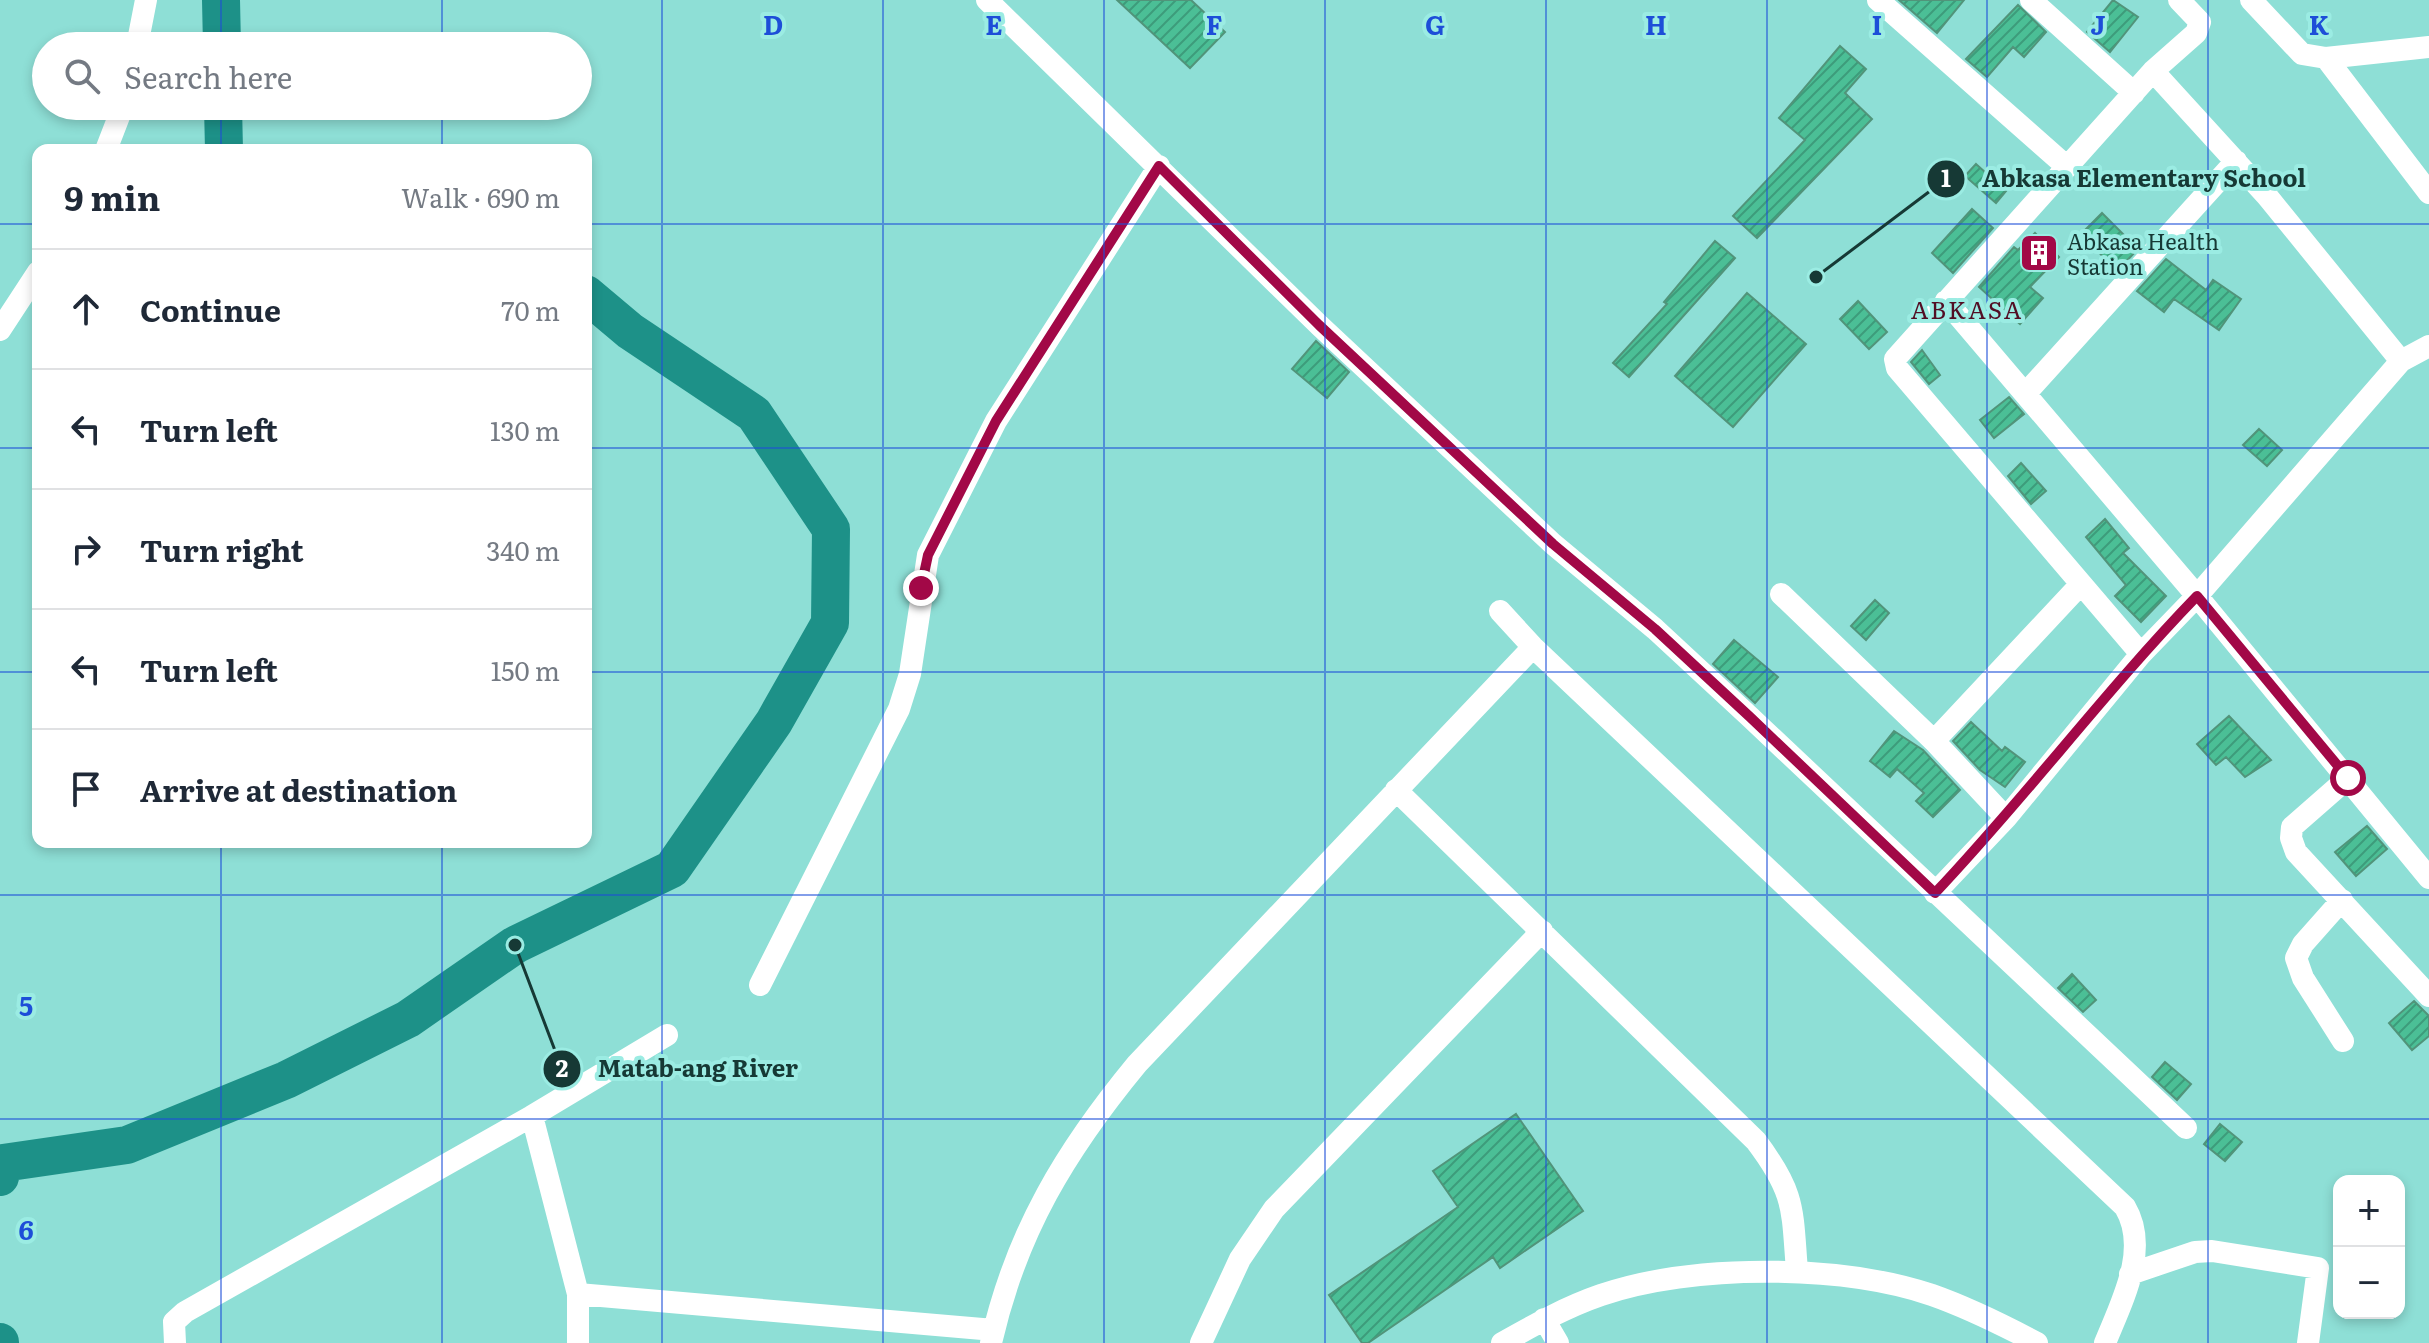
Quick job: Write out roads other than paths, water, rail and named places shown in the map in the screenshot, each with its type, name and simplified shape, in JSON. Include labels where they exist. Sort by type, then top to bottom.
[{"type":"street","points":[[140,32],[146,0]]},
{"type":"street","points":[[987,0],[1341,346],[1553,544],[1729,697],[2186,1128]]},
{"type":"street","points":[[1878,0],[2066,166]]},
{"type":"street","points":[[2031,0],[2134,93]]},
{"type":"street","points":[[2141,654],[1897,368],[1896,356],[2153,71],[2200,27],[2197,16],[2179,0]]},
{"type":"street","points":[[2251,0],[2292,47],[2302,54],[2326,58],[2429,47]]},
{"type":"street","points":[[2326,58],[2429,193]]},
{"type":"street","points":[[2153,71],[2236,161],[2401,361]]},
{"type":"street","points":[[108,144],[118,120]]},
{"type":"street","points":[[2026,393],[2236,161]]},
{"type":"street","points":[[760,985],[788,923],[899,709],[910,674],[928,555],[996,421],[1159,166]]},
{"type":"street","points":[[0,330],[32,281]]},
{"type":"street","points":[[1946,301],[2197,596],[2429,878]]},
{"type":"street","points":[[1935,893],[2006,818],[2141,654],[2197,596],[2401,361],[2429,346]]},
{"type":"street","points":[[1934,741],[2080,585]]},
{"type":"street","points":[[1781,594],[1934,741],[2006,818]]},
{"type":"street","points":[[1500,611],[1533,647],[2125,1207],[2136,1226],[2136,1256],[2105,1343]]},
{"type":"street","points":[[578,1294],[992,1336],[1044,1193],[1093,1118],[1137,1064],[1533,647]]},
{"type":"street","points":[[2348,778],[2292,827],[2291,838],[2296,852],[2429,996]]},
{"type":"street","points":[[1396,790],[1756,1141],[1781,1174],[1792,1201],[1797,1271]]},
{"type":"street","points":[[2342,900],[2303,944],[2296,958],[2303,978],[2343,1041]]},
{"type":"street","points":[[1201,1343],[1240,1259],[1274,1209],[1542,931]]},
{"type":"street","points":[[175,1343],[174,1322],[185,1312],[532,1116],[667,1035]]},
{"type":"street","points":[[532,1116],[578,1294],[578,1343]]},
{"type":"street","points":[[2130,1274],[2195,1252],[2212,1251],[2318,1268],[2308,1343]]},
{"type":"street","points":[[1502,1343],[1544,1319],[1602,1295],[1692,1277],[1797,1271],[1928,1294],[2037,1343]]},
{"type":"street","points":[[1544,1319],[1558,1343]]},
{"type":"waterway","points":[[221,0],[222,32]]},
{"type":"waterway","points":[[223,120],[224,144]]},
{"type":"waterway","points":[[0,1177],[3,1163],[127,1145],[286,1080],[408,1019],[515,945],[672,869],[774,722],[830,623],[831,529],[754,414],[630,331],[592,299]]},
{"type":"place","name":"Abkasa Health Station","points":[[2039,253]]},
{"type":"place","name":"Abkasa Elementary School","points":[[1816,277]]},
{"type":"place","name":"Matab-ang River","points":[[515,945]]},
{"type":"district","name":"ABKASA","points":[[1967,308]]}]
